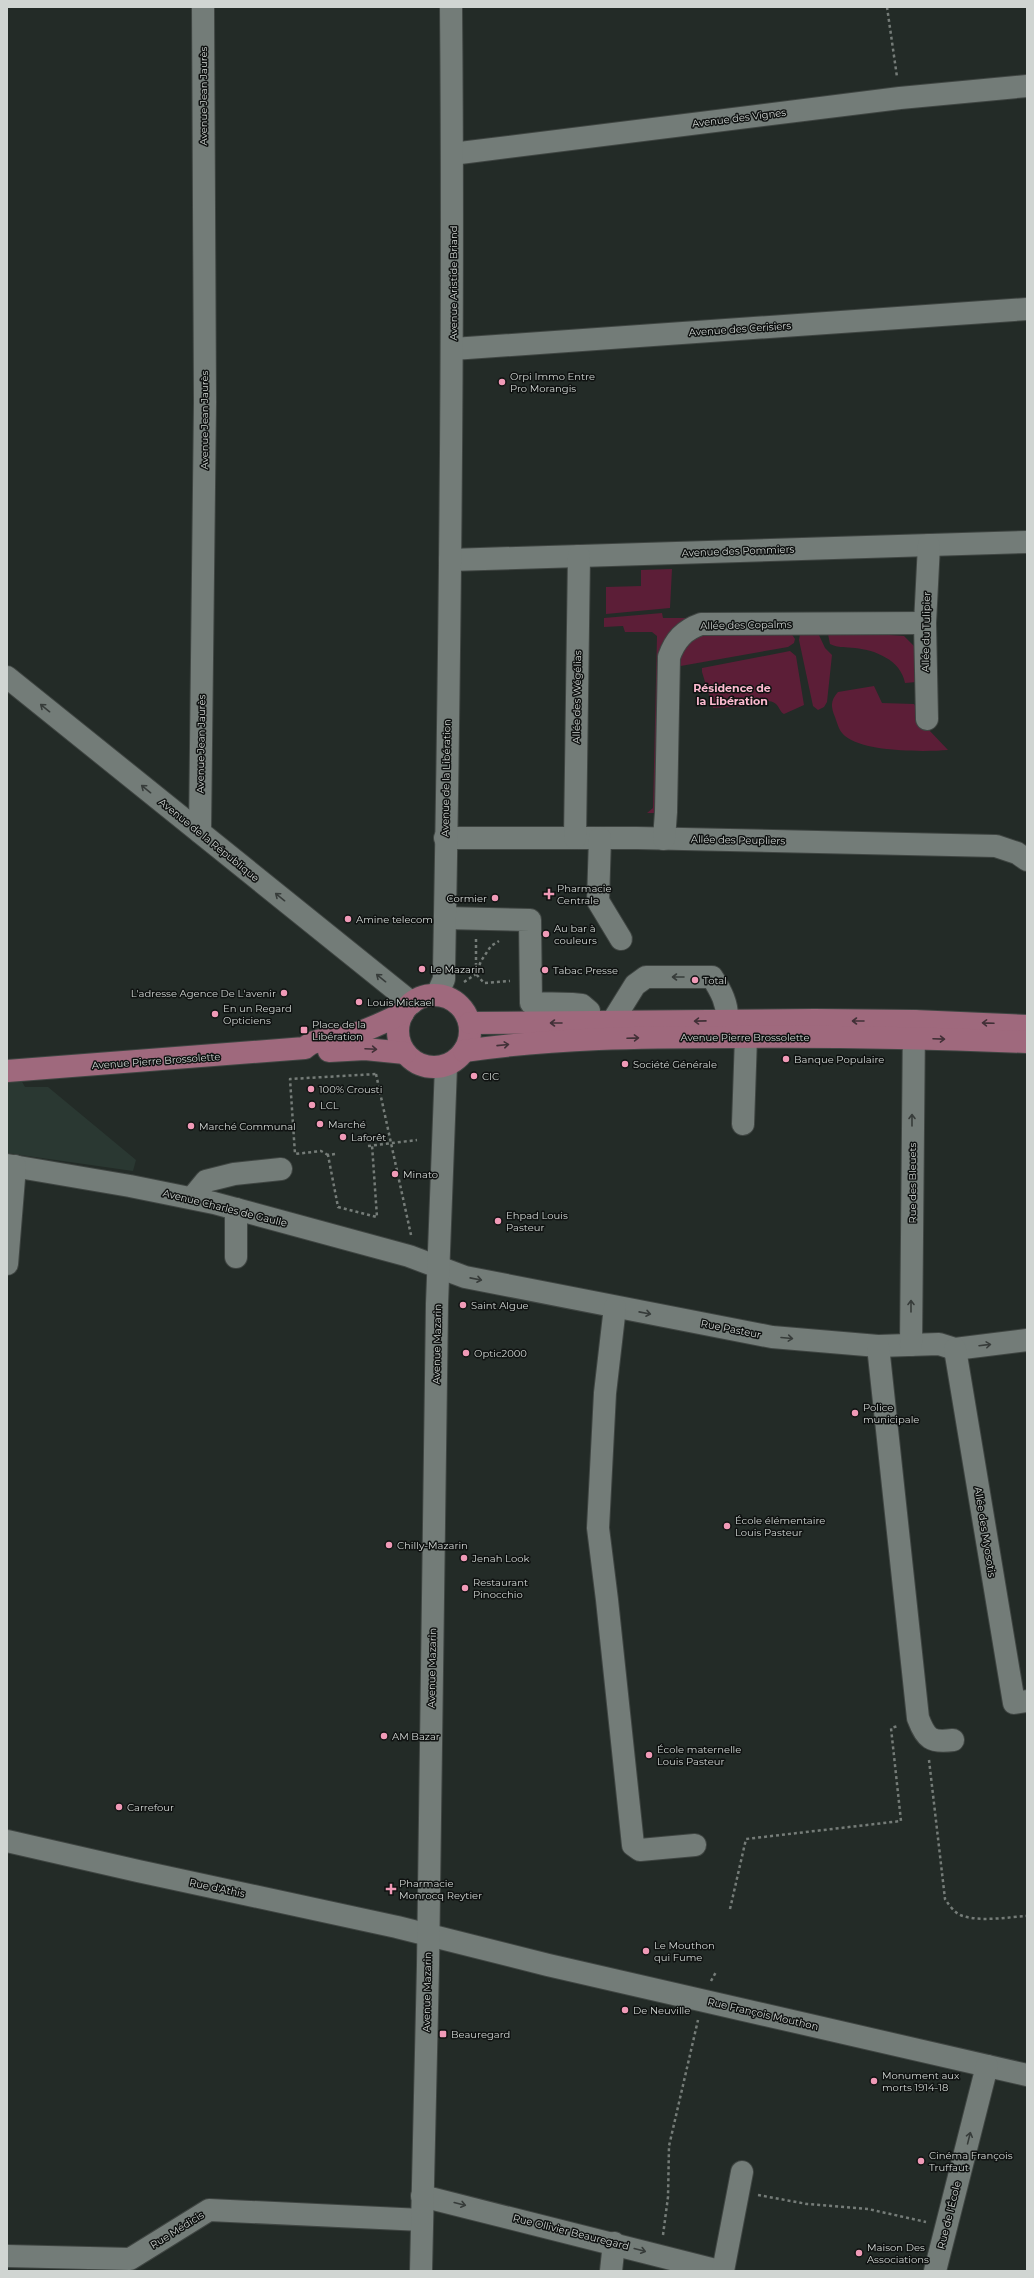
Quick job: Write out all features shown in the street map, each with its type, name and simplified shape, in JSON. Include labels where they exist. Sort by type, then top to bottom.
[{"type":"main road","points":[[437,995],[456,1002],[463,1010],[470,1023],[469,1040],[464,1051],[456,1060],[446,1066],[431,1067],[416,1063],[405,1053],[399,1039],[398,1026],[407,1008],[424,997],[437,995]]},
{"type":"main road","name":"Avenue Pierre Brossolette","points":[[7,1071],[305,1048],[310,1043],[347,1036],[385,1023],[407,1008]]},
{"type":"main road","name":"Avenue Pierre Brossolette","points":[[470,1023],[612,1022],[914,1030],[1027,1026]]},
{"type":"main road","points":[[564,1042],[584,1033],[589,1023]]},
{"type":"main road","name":"Avenue Pierre Brossolette","points":[[464,1051],[500,1045],[676,1037],[737,1026]]},
{"type":"main road","name":"Avenue Pierre Brossolette","points":[[914,1030],[1027,1042]]},
{"type":"main road","name":"Avenue Pierre Brossolette","points":[[305,1048],[311,1053],[365,1049],[405,1053]]},
{"type":"street","name":"Avenue Jean Jaurès","points":[[200,832],[205,402],[203,7]]},
{"type":"street","name":"Avenue Aristide Briand","points":[[450,560],[453,349],[451,7]]},
{"type":"street","name":"Avenue des Vignes","points":[[452,154],[900,98],[1027,86]]},
{"type":"street","name":"Avenue des Cerisiers","points":[[453,349],[1027,310]]},
{"type":"street","name":"Avenue des Pommiers","points":[[450,560],[1027,542]]},
{"type":"street","name":"Allée du Tulipier","points":[[927,719],[925,623],[929,545]]},
{"type":"street","name":"Allée des Wégélias","points":[[575,838],[578,556]]},
{"type":"street","name":"Avenue de la Libération","points":[[437,995],[444,979],[450,560]]},
{"type":"street","name":"Allée des Copalms","points":[[664,839],[666,812],[669,657],[673,644],[682,634],[701,624],[925,623]]},
{"type":"street","name":"Avenue de la République","points":[[7,677],[200,832],[407,1008]]},
{"type":"street","name":"Allée des Peupliers","points":[[446,838],[600,838],[996,846],[1018,853],[1027,860]]},
{"type":"street","points":[[600,838],[598,902],[621,939]]},
{"type":"street","points":[[445,918],[530,920],[531,1003],[582,1006],[589,1012],[589,1023]]},
{"type":"street","points":[[612,1022],[635,985],[646,977],[712,977],[721,992],[728,1012],[737,1026],[743,1124]]},
{"type":"street","name":"Rue des Bleuets","points":[[911,1345],[914,1030]]},
{"type":"street","name":"Avenue Mazarin","points":[[421,2271],[428,1935],[437,1304],[440,1267],[440,1187],[446,1066]]},
{"type":"street","points":[[7,1264],[11,1165]]},
{"type":"street","name":"Avenue Charles de Gaulle","points":[[11,1165],[192,1198],[409,1256],[440,1267]]},
{"type":"street","points":[[192,1198],[206,1181],[234,1174],[281,1170]]},
{"type":"street","points":[[236,1209],[236,1257]]},
{"type":"street","name":"Rue Pasteur","points":[[440,1267],[464,1277],[772,1337],[878,1346],[939,1344],[955,1349],[1027,1340]]},
{"type":"street","points":[[615,1307],[605,1393],[598,1528],[633,1845],[640,1850],[695,1845]]},
{"type":"street","points":[[878,1346],[918,1718],[927,1736],[937,1742],[953,1740]]},
{"type":"street","name":"Allée des Myosotis","points":[[955,1349],[1014,1702],[1027,1701]]},
{"type":"street","name":"Rue d'Athis","points":[[7,1841],[428,1935]]},
{"type":"street","name":"Rue François Mouthon","points":[[428,1935],[1027,2075]]},
{"type":"street","name":"Rue de l'École","points":[[935,2271],[988,2066]]},
{"type":"street","points":[[723,2271],[740,2181]]},
{"type":"street","name":"Rue Ollivier Beauregard","points":[[422,2196],[614,2243],[719,2271]]},
{"type":"street","name":"Rue Médicis","points":[[7,2256],[130,2259],[209,2210],[422,2220]]},
{"type":"street","points":[[612,2271],[614,2243]]},
{"type":"path","points":[[888,7],[900,98]]},
{"type":"path","points":[[476,919],[476,974],[484,983],[515,980]]},
{"type":"path","points":[[464,982],[476,974],[481,961],[491,946],[507,935],[508,920]]},
{"type":"path","points":[[375,1069],[412,1239]]},
{"type":"path","points":[[336,1154],[328,1155],[321,1151],[295,1154],[290,1079],[376,1074]]},
{"type":"path","points":[[368,1146],[390,1142],[417,1140]]},
{"type":"path","points":[[328,1155],[338,1208],[377,1217],[372,1145]]},
{"type":"path","points":[[730,1909],[746,1839],[901,1821],[891,1728],[905,1723]]},
{"type":"path","points":[[927,1736],[945,1899],[952,1908],[962,1916],[983,1918],[1027,1916]]},
{"type":"path","points":[[660,2256],[668,2197],[669,2146],[702,2000]]},
{"type":"path","points":[[740,2181],[807,2204],[868,2209],[946,2227]]},
{"type":"shaded area","points":[[672,569],[670,608],[606,614],[606,587],[641,586],[641,570]]},
{"type":"shaded area","points":[[662,613],[663,618],[694,618],[677,630],[661,813],[647,813],[653,808],[657,636],[652,632],[625,632],[623,626],[604,627],[604,618]]},
{"type":"shaded area","points":[[789,630],[795,639],[794,643],[788,647],[675,667],[693,632]]},
{"type":"shaded area","points":[[848,632],[904,636],[915,647],[917,682],[905,683],[903,675],[893,662],[879,654],[863,649],[839,647],[830,644],[828,634]]},
{"type":"shaded area","points":[[818,633],[825,648],[832,655],[827,702],[824,707],[818,710],[813,706],[799,640],[800,634]]},
{"type":"shaded area","points":[[790,651],[796,656],[804,705],[784,714],[776,704],[770,701],[759,702],[749,706],[713,708],[702,668]]},
{"type":"shaded area","points":[[874,686],[882,703],[914,704],[928,729],[948,750],[909,751],[879,748],[854,741],[845,736],[839,728],[833,710],[832,701],[838,692]]},
{"type":"shaded area","points":[[21,1080],[25,1087],[48,1087],[136,1160],[133,1171],[7,1153],[7,1081]]},
{"type":"place","name":"Orpi Immo Entre Pro Morangis","points":[[502,382]]},
{"type":"place","name":"Pharmacie Centrale","points":[[549,894]]},
{"type":"place","name":"Cormier","points":[[495,898]]},
{"type":"place","name":"Amine telecom","points":[[348,919]]},
{"type":"place","name":"Au bar à couleurs","points":[[546,934]]},
{"type":"place","name":"Le Mazarin","points":[[422,969]]},
{"type":"place","name":"Tabac Presse","points":[[545,970]]},
{"type":"place","name":"Total","points":[[695,980]]},
{"type":"place","name":"L'adresse Agence De L'avenir","points":[[284,993]]},
{"type":"place","name":"Louis Mickael","points":[[359,1002]]},
{"type":"place","name":"En un Regard Opticiens","points":[[215,1014]]},
{"type":"place","name":"Place de la Libération","points":[[304,1030]]},
{"type":"place","name":"Banque Populaire","points":[[786,1059]]},
{"type":"place","name":"Société Générale","points":[[625,1064]]},
{"type":"place","name":"CIC","points":[[474,1076]]},
{"type":"place","name":"100% Crousti","points":[[311,1089]]},
{"type":"place","name":"LCL","points":[[312,1105]]},
{"type":"place","name":"Marché","points":[[320,1124]]},
{"type":"place","name":"Marché Communal","points":[[191,1126]]},
{"type":"place","name":"Laforêt","points":[[343,1137]]},
{"type":"place","name":"Minato","points":[[395,1174]]},
{"type":"place","name":"Ehpad Louis Pasteur","points":[[498,1221]]},
{"type":"place","name":"Saint Algue","points":[[463,1305]]},
{"type":"place","name":"Optic2000","points":[[466,1353]]},
{"type":"place","name":"Police municipale","points":[[855,1413]]},
{"type":"place","name":"École élémentaire Louis Pasteur","points":[[727,1526]]},
{"type":"place","name":"Chilly-Mazarin","points":[[389,1545]]},
{"type":"place","name":"Jenah Look","points":[[464,1558]]},
{"type":"place","name":"Restaurant Pinocchio","points":[[465,1588]]},
{"type":"place","name":"AM Bazar","points":[[384,1736]]},
{"type":"place","name":"École maternelle Louis Pasteur","points":[[649,1755]]},
{"type":"place","name":"Carrefour","points":[[119,1807]]},
{"type":"place","name":"Pharmacie Monrocq Reytier","points":[[391,1889]]},
{"type":"place","name":"Le Mouthon qui Fume","points":[[646,1951]]},
{"type":"place","name":"De Neuville","points":[[625,2010]]},
{"type":"place","name":"Beauregard","points":[[443,2034]]},
{"type":"place","name":"Monument aux morts 1914-18","points":[[874,2081]]},
{"type":"place","name":"Cinéma François Truffaut","points":[[921,2161]]},
{"type":"place","name":"Maison Des Associations","points":[[859,2253]]},
{"type":"district","name":"Résidence de la Libération","points":[[732,694]]}]
